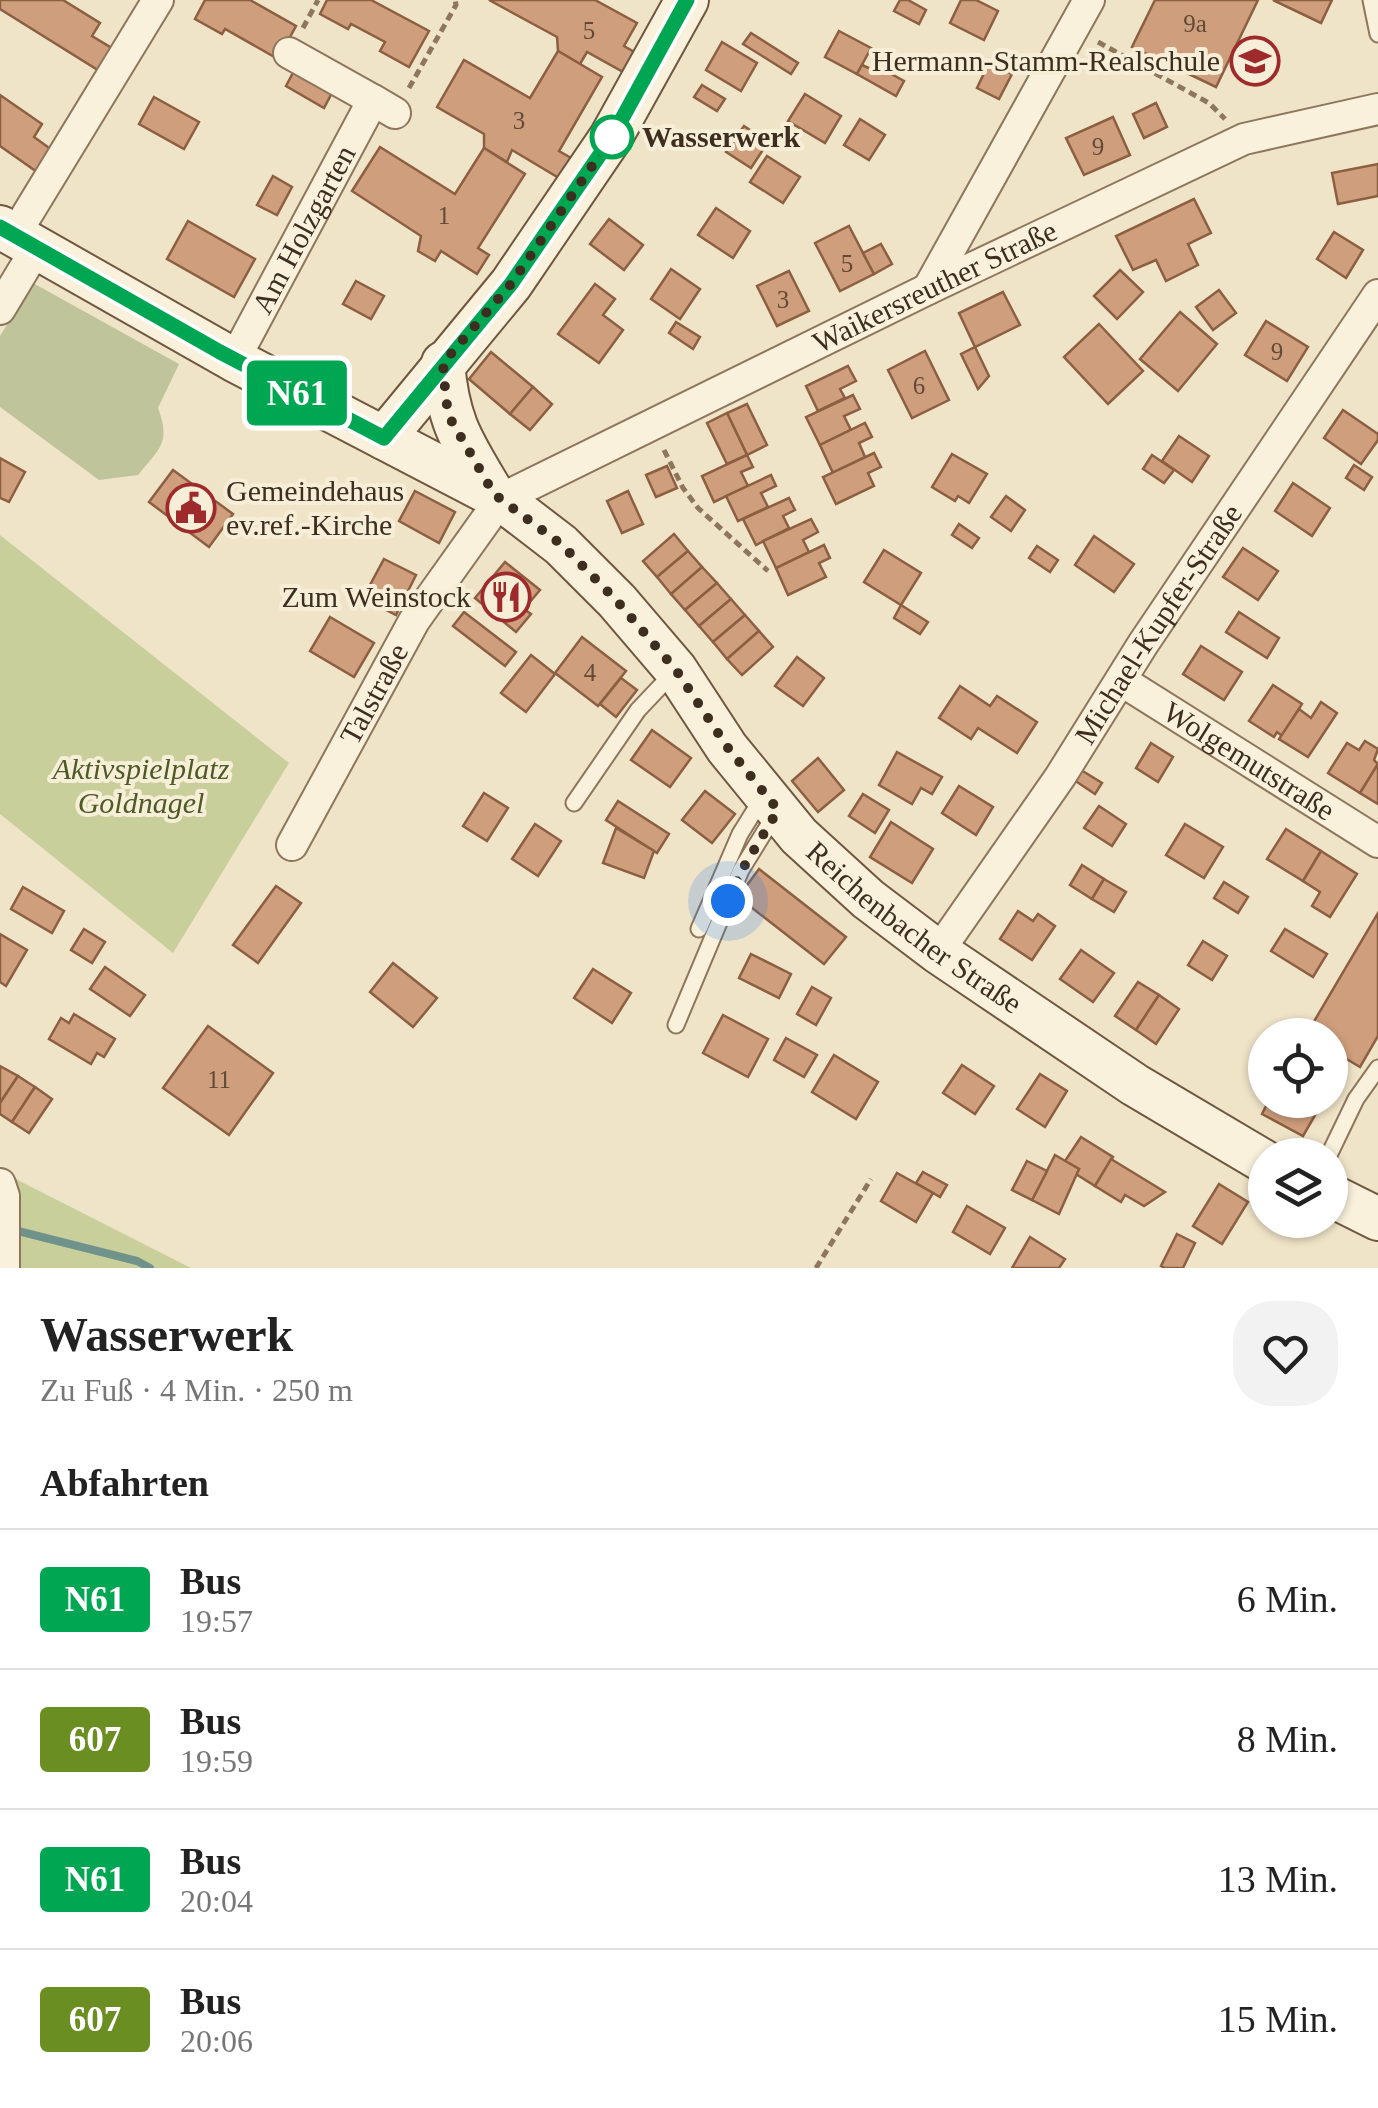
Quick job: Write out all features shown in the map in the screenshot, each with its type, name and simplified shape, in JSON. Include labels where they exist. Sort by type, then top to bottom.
[{"type":"main road","points":[[384,438],[511,284],[612,137],[687,0]]},
{"type":"main road","points":[[16,237],[234,360],[497,496]]},
{"type":"main road","points":[[443,363],[451,420],[497,496]]},
{"type":"main road","name":"Reichenbacher Straße","points":[[497,496],[562,545],[617,601],[676,670],[728,748],[799,836],[868,898],[938,952],[1134,1085],[1248,1152]]},
{"type":"main road","points":[[1348,1204],[1378,1218]]},
{"type":"street","points":[[0,310],[16,237],[158,0]]},
{"type":"street","points":[[928,289],[1090,0]]},
{"type":"street","points":[[289,53],[384,106]]},
{"type":"street","name":"Am Holzgarten","points":[[234,360],[384,106]]},
{"type":"street","name":"Waikersreuther Straße","points":[[497,496],[1244,138],[1378,109]]},
{"type":"street","name":"Michael-Kupfer-Straße","points":[[938,952],[1060,777],[1154,628],[1378,295]]},
{"type":"street","name":"Talstraße","points":[[292,845],[414,620],[497,496]]},
{"type":"street","name":"Wolgemutstraße","points":[[1122,681],[1378,842]]},
{"type":"street","points":[[2,1190],[4,1257]]},
{"type":"lane","points":[[1371,0],[1378,34]]},
{"type":"lane","points":[[574,803],[638,710],[676,670]]},
{"type":"lane","points":[[699,929],[740,834],[772,802]]},
{"type":"lane","points":[[676,1025],[772,802]]},
{"type":"lane","points":[[1337,1138],[1356,1099],[1378,1068]]},
{"type":"path","points":[[384,106],[456,4],[455,0]]},
{"type":"path","points":[[1075,30],[1209,103],[1244,138]]},
{"type":"path","points":[[652,424],[683,488],[698,508],[768,572]]},
{"type":"path","points":[[816,1268],[871,1179]]},
{"type":"green space","points":[[33,283],[179,364],[158,408],[163,429],[161,444],[138,475],[99,480],[0,407],[0,336]]},
{"type":"green space","name":"Aktivspielplatz Goldnagel","points":[[0,535],[289,763],[173,953],[0,814]]},
{"type":"green space","points":[[0,1171],[191,1268],[0,1268]]},
{"type":"building","points":[[0,0],[63,0],[100,23],[92,36],[115,50],[101,72],[0,9]]},
{"type":"building","points":[[205,0],[250,0],[296,26],[278,59],[225,29],[222,34],[195,19]]},
{"type":"building","points":[[327,0],[371,0],[429,31],[409,67],[380,51],[385,42],[351,24],[348,29],[320,14]]},
{"type":"building","points":[[489,0],[595,0],[637,23],[624,46],[636,53],[625,73],[587,52],[580,64],[558,51],[557,37]]},
{"type":"building","points":[[900,0],[926,10],[919,24],[894,11]]},
{"type":"building","points":[[961,0],[976,0],[998,11],[984,40],[950,23]]},
{"type":"building","points":[[1155,0],[1258,0],[1216,87],[1132,47]]},
{"type":"building","points":[[1273,0],[1332,0],[1321,23]]},
{"type":"building","points":[[839,31],[871,48],[857,74],[825,57]]},
{"type":"building","points":[[751,33],[798,63],[791,74],[743,44]]},
{"type":"building","points":[[722,42],[757,63],[741,91],[706,70]]},
{"type":"building","points":[[558,51],[602,77],[559,151],[571,158],[559,178],[512,150],[507,162],[484,148],[484,134],[437,107],[464,60],[530,98]]},
{"type":"building","points":[[989,63],[1012,74],[999,99],[977,88]]},
{"type":"building","points":[[862,65],[873,70],[875,65],[904,81],[896,96],[857,74]]},
{"type":"building","points":[[295,69],[333,91],[324,108],[286,86]]},
{"type":"building","points":[[702,85],[725,99],[717,111],[694,97]]},
{"type":"building","points":[[805,94],[841,116],[825,143],[788,121]]},
{"type":"building","points":[[0,95],[42,124],[34,137],[52,150],[37,172],[0,146]]},
{"type":"building","points":[[154,97],[199,122],[184,149],[139,124]]},
{"type":"building","points":[[1156,103],[1167,127],[1144,138],[1133,114]]},
{"type":"building","points":[[1113,117],[1130,155],[1084,175],[1066,138]]},
{"type":"building","points":[[860,119],[885,135],[869,160],[844,145]]},
{"type":"building","points":[[744,126],[768,142],[751,168],[726,152]]},
{"type":"building","points":[[380,147],[455,194],[484,148],[525,174],[478,248],[489,255],[477,274],[441,251],[435,261],[418,251],[421,236],[352,191]]},
{"type":"building","points":[[767,156],[800,177],[783,203],[750,182]]},
{"type":"building","points":[[1378,164],[1378,196],[1338,204],[1332,173]]},
{"type":"building","points":[[273,176],[292,187],[277,215],[257,205]]},
{"type":"building","points":[[1194,199],[1211,233],[1188,244],[1198,265],[1166,281],[1156,260],[1133,270],[1116,236]]},
{"type":"building","points":[[716,208],[750,231],[733,258],[698,235]]},
{"type":"building","points":[[609,219],[643,245],[624,270],[590,244]]},
{"type":"building","points":[[188,221],[255,259],[234,297],[167,259]]},
{"type":"building","points":[[849,226],[874,274],[840,291],[815,243]]},
{"type":"building","points":[[1334,232],[1363,250],[1346,278],[1317,259]]},
{"type":"building","points":[[881,244],[892,264],[874,274],[863,253]]},
{"type":"building","points":[[671,269],[700,289],[680,319],[651,299]]},
{"type":"building","points":[[1120,270],[1143,292],[1117,319],[1094,296]]},
{"type":"building","points":[[789,271],[809,311],[777,326],[757,286]]},
{"type":"building","points":[[356,281],[384,296],[371,319],[343,304]]},
{"type":"building","points":[[595,284],[615,299],[603,315],[623,330],[599,363],[558,334]]},
{"type":"building","points":[[1219,290],[1236,313],[1213,330],[1196,307]]},
{"type":"building","points":[[1003,292],[1020,325],[975,347],[959,313]]},
{"type":"building","points":[[1180,312],[1217,344],[1178,391],[1140,359]]},
{"type":"building","points":[[1266,321],[1308,347],[1287,381],[1245,355]]},
{"type":"building","points":[[676,322],[700,337],[693,349],[669,333]]},
{"type":"building","points":[[1099,324],[1143,371],[1108,404],[1064,357]]},
{"type":"building","points":[[975,347],[989,376],[978,389],[961,354]]},
{"type":"building","points":[[925,351],[949,400],[912,418],[888,370]]},
{"type":"building","points":[[491,352],[533,387],[510,414],[469,379]]},
{"type":"building","points":[[848,366],[856,381],[840,389],[845,398],[818,411],[806,386]]},
{"type":"building","points":[[533,387],[552,404],[530,430],[510,414]]},
{"type":"building","points":[[853,395],[860,409],[844,416],[851,430],[820,445],[806,417]]},
{"type":"building","points":[[747,404],[767,445],[747,455],[727,413]]},
{"type":"building","points":[[1343,410],[1378,434],[1361,464],[1324,438]]},
{"type":"building","points":[[727,413],[747,455],[727,464],[707,423]]},
{"type":"building","points":[[865,423],[872,437],[859,443],[865,457],[833,473],[820,445]]},
{"type":"building","points":[[1179,436],[1209,456],[1192,482],[1162,461]]},
{"type":"building","points":[[874,453],[881,467],[868,473],[874,486],[836,504],[823,477]]},
{"type":"building","points":[[952,454],[987,474],[969,503],[958,496],[955,501],[932,487]]},
{"type":"building","points":[[747,455],[753,467],[741,472],[748,486],[714,502],[702,476]]},
{"type":"building","points":[[1152,455],[1174,470],[1164,483],[1143,469]]},
{"type":"building","points":[[0,458],[25,472],[9,502],[0,498]]},
{"type":"building","points":[[1354,465],[1372,477],[1364,490],[1346,478]]},
{"type":"building","points":[[667,466],[677,488],[656,497],[646,475]]},
{"type":"building","name":"Gemeindehaus ev.ref.-Kirche","points":[[173,470],[233,514],[209,547],[149,502]]},
{"type":"building","points":[[771,475],[776,486],[761,493],[768,507],[738,521],[726,496]]},
{"type":"building","points":[[1293,483],[1330,508],[1312,536],[1275,511]]},
{"type":"building","points":[[415,491],[455,512],[439,543],[399,521]]},
{"type":"building","points":[[628,491],[643,524],[622,533],[607,501]]},
{"type":"building","points":[[1006,496],[1025,510],[1011,531],[991,517]]},
{"type":"building","points":[[789,498],[795,510],[783,516],[789,528],[756,545],[743,519]]},
{"type":"building","points":[[811,519],[818,532],[803,540],[809,552],[776,568],[763,541]]},
{"type":"building","points":[[959,524],[979,538],[972,548],[952,535]]},
{"type":"building","points":[[674,534],[688,551],[657,577],[643,561]]},
{"type":"building","points":[[1094,536],[1134,564],[1114,592],[1075,565]]},
{"type":"building","points":[[824,545],[830,558],[819,563],[826,577],[788,595],[776,568]]},
{"type":"building","points":[[1037,546],[1058,560],[1050,572],[1029,558]]},
{"type":"building","points":[[1243,548],[1278,571],[1258,600],[1223,577]]},
{"type":"building","points":[[884,550],[921,573],[901,605],[864,582]]},
{"type":"building","points":[[688,551],[702,567],[671,594],[657,577]]},
{"type":"building","points":[[384,559],[416,575],[396,615],[363,598]]},
{"type":"building","points":[[505,562],[540,590],[524,609],[531,614],[516,632],[475,598]]},
{"type":"building","points":[[702,567],[717,583],[685,610],[671,594]]},
{"type":"building","points":[[717,583],[731,599],[699,626],[685,610]]},
{"type":"building","points":[[731,599],[745,615],[713,642],[699,626]]},
{"type":"building","points":[[901,605],[928,622],[920,634],[894,618]]},
{"type":"building","points":[[464,612],[516,652],[505,666],[453,626]]},
{"type":"building","points":[[1239,612],[1279,638],[1267,658],[1226,632]]},
{"type":"building","points":[[745,615],[759,631],[727,659],[713,642]]},
{"type":"building","points":[[330,617],[374,643],[354,677],[310,651]]},
{"type":"building","points":[[759,631],[773,647],[742,675],[727,659]]},
{"type":"building","points":[[582,637],[626,671],[598,706],[555,673]]},
{"type":"building","points":[[1201,646],[1242,672],[1224,700],[1183,674]]},
{"type":"building","points":[[531,655],[555,674],[526,712],[501,693]]},
{"type":"building","points":[[797,657],[824,678],[803,706],[775,686]]},
{"type":"building","points":[[621,678],[637,690],[616,717],[600,704]]},
{"type":"building","points":[[1273,685],[1302,704],[1282,736],[1277,732],[1274,737],[1249,721]]},
{"type":"building","points":[[960,686],[990,706],[997,696],[1037,722],[1017,753],[978,728],[971,739],[939,718]]},
{"type":"building","points":[[1321,702],[1337,713],[1308,757],[1279,739],[1299,709],[1311,718]]},
{"type":"building","points":[[652,730],[691,758],[670,787],[631,760]]},
{"type":"building","points":[[1365,741],[1378,749],[1374,760],[1378,764],[1360,793],[1328,773],[1347,743],[1359,750]]},
{"type":"building","points":[[1151,743],[1173,757],[1158,782],[1136,768]]},
{"type":"building","points":[[897,752],[942,777],[932,794],[921,788],[912,804],[879,785]]},
{"type":"building","points":[[818,758],[844,790],[818,812],[792,781]]},
{"type":"building","points":[[1378,764],[1378,804],[1360,793]]},
{"type":"building","points":[[1081,770],[1102,783],[1095,794],[1074,780]]},
{"type":"building","points":[[959,786],[993,807],[976,835],[942,813]]},
{"type":"building","points":[[705,791],[735,814],[712,843],[682,820]]},
{"type":"building","points":[[484,793],[508,808],[487,841],[463,826]]},
{"type":"building","points":[[863,794],[889,810],[875,833],[849,816]]},
{"type":"building","points":[[618,801],[669,834],[657,853],[606,820]]},
{"type":"building","points":[[1099,806],[1126,824],[1112,846],[1084,828]]},
{"type":"building","points":[[891,822],[933,849],[912,883],[870,857]]},
{"type":"building","points":[[535,824],[561,841],[538,876],[512,859]]},
{"type":"building","points":[[1185,824],[1223,847],[1204,878],[1166,855]]},
{"type":"building","points":[[616,828],[654,851],[644,878],[603,863]]},
{"type":"building","points":[[1286,829],[1321,851],[1303,881],[1267,859]]},
{"type":"building","points":[[1321,851],[1357,874],[1330,917],[1312,906],[1320,892],[1303,881]]},
{"type":"building","points":[[1082,865],[1104,879],[1092,899],[1070,885]]},
{"type":"building","points":[[759,869],[846,937],[824,964],[738,897]]},
{"type":"building","points":[[1104,879],[1126,892],[1114,912],[1092,899]]},
{"type":"building","points":[[1224,882],[1248,897],[1238,913],[1214,898]]},
{"type":"building","points":[[276,886],[301,903],[258,963],[233,945]]},
{"type":"building","points":[[23,887],[64,911],[52,933],[11,909]]},
{"type":"building","points":[[1018,911],[1033,921],[1038,914],[1055,926],[1032,960],[1000,939]]},
{"type":"building","points":[[1378,913],[1378,1036],[1360,1067],[1348,1060],[1348,1018],[1316,1018]]},
{"type":"building","points":[[84,929],[105,942],[92,963],[71,950]]},
{"type":"building","points":[[1285,929],[1327,954],[1313,977],[1271,951]]},
{"type":"building","points":[[0,934],[27,950],[6,986],[0,982]]},
{"type":"building","points":[[1203,941],[1227,956],[1212,980],[1188,965]]},
{"type":"building","points":[[1081,950],[1114,973],[1093,1002],[1060,979]]},
{"type":"building","points":[[751,954],[791,974],[779,998],[739,978]]},
{"type":"building","points":[[393,963],[437,998],[413,1027],[370,992]]},
{"type":"building","points":[[105,967],[145,995],[130,1016],[90,989]]},
{"type":"building","points":[[593,969],[631,993],[612,1023],[574,998]]},
{"type":"building","points":[[1138,982],[1159,995],[1136,1030],[1115,1016]]},
{"type":"building","points":[[812,987],[831,998],[816,1025],[797,1014]]},
{"type":"building","points":[[1159,995],[1179,1009],[1156,1044],[1136,1030]]},
{"type":"building","points":[[74,1014],[115,1039],[104,1057],[97,1053],[91,1064],[49,1039],[61,1018],[69,1023]]},
{"type":"building","points":[[723,1015],[768,1039],[748,1077],[703,1053]]},
{"type":"building","points":[[208,1026],[273,1073],[229,1135],[163,1088]]},
{"type":"building","points":[[786,1038],[817,1055],[804,1077],[774,1060]]},
{"type":"building","points":[[834,1055],[878,1082],[856,1119],[812,1092]]},
{"type":"building","points":[[962,1065],[994,1086],[975,1114],[943,1093]]},
{"type":"building","points":[[0,1066],[18,1076],[0,1103]]},
{"type":"building","points":[[1040,1074],[1067,1091],[1045,1127],[1017,1109]]},
{"type":"building","points":[[18,1076],[35,1087],[12,1122],[0,1114],[0,1103]]},
{"type":"building","points":[[35,1087],[52,1099],[29,1133],[12,1122]]},
{"type":"building","points":[[1269,1118],[1313,1118],[1303,1136]]},
{"type":"building","points":[[1081,1137],[1113,1157],[1095,1186],[1065,1161]]},
{"type":"building","points":[[1055,1155],[1079,1169],[1059,1214],[1032,1200]]},
{"type":"building","points":[[1111,1159],[1165,1192],[1144,1206],[1125,1195],[1121,1202],[1095,1186]]},
{"type":"building","points":[[1027,1161],[1047,1171],[1032,1200],[1012,1190]]},
{"type":"building","points":[[923,1172],[947,1185],[940,1197],[916,1183]]},
{"type":"building","points":[[897,1173],[933,1193],[916,1222],[881,1201]]},
{"type":"building","points":[[1219,1184],[1248,1202],[1222,1244],[1193,1226]]},
{"type":"building","points":[[967,1206],[1005,1228],[990,1254],[953,1232]]},
{"type":"building","points":[[1177,1234],[1195,1243],[1183,1268],[1165,1268],[1161,1266]]},
{"type":"building","points":[[1030,1237],[1065,1259],[1059,1268],[1012,1268]]},
{"type":"waterway","points":[[10,1229],[137,1261],[150,1268]]},
{"type":"bus line","name":"N61","points":[[0,227],[220,352],[384,438],[511,284],[612,137],[687,0]]},
{"type":"place","name":"Hermann-Stamm-Realschule","points":[[1255,61]]},
{"type":"place","name":"Wasserwerk","points":[[612,137]]},
{"type":"place","name":"Gemeindehaus ev.ref.-Kirche","points":[[191,508]]},
{"type":"place","name":"Zum Weinstock","points":[[506,597]]},
{"type":"route","points":[[612,137],[511,284],[443,363],[446,401],[460,438],[494,494],[562,545],[617,601],[676,670],[728,748],[778,810],[728,901]]}]
